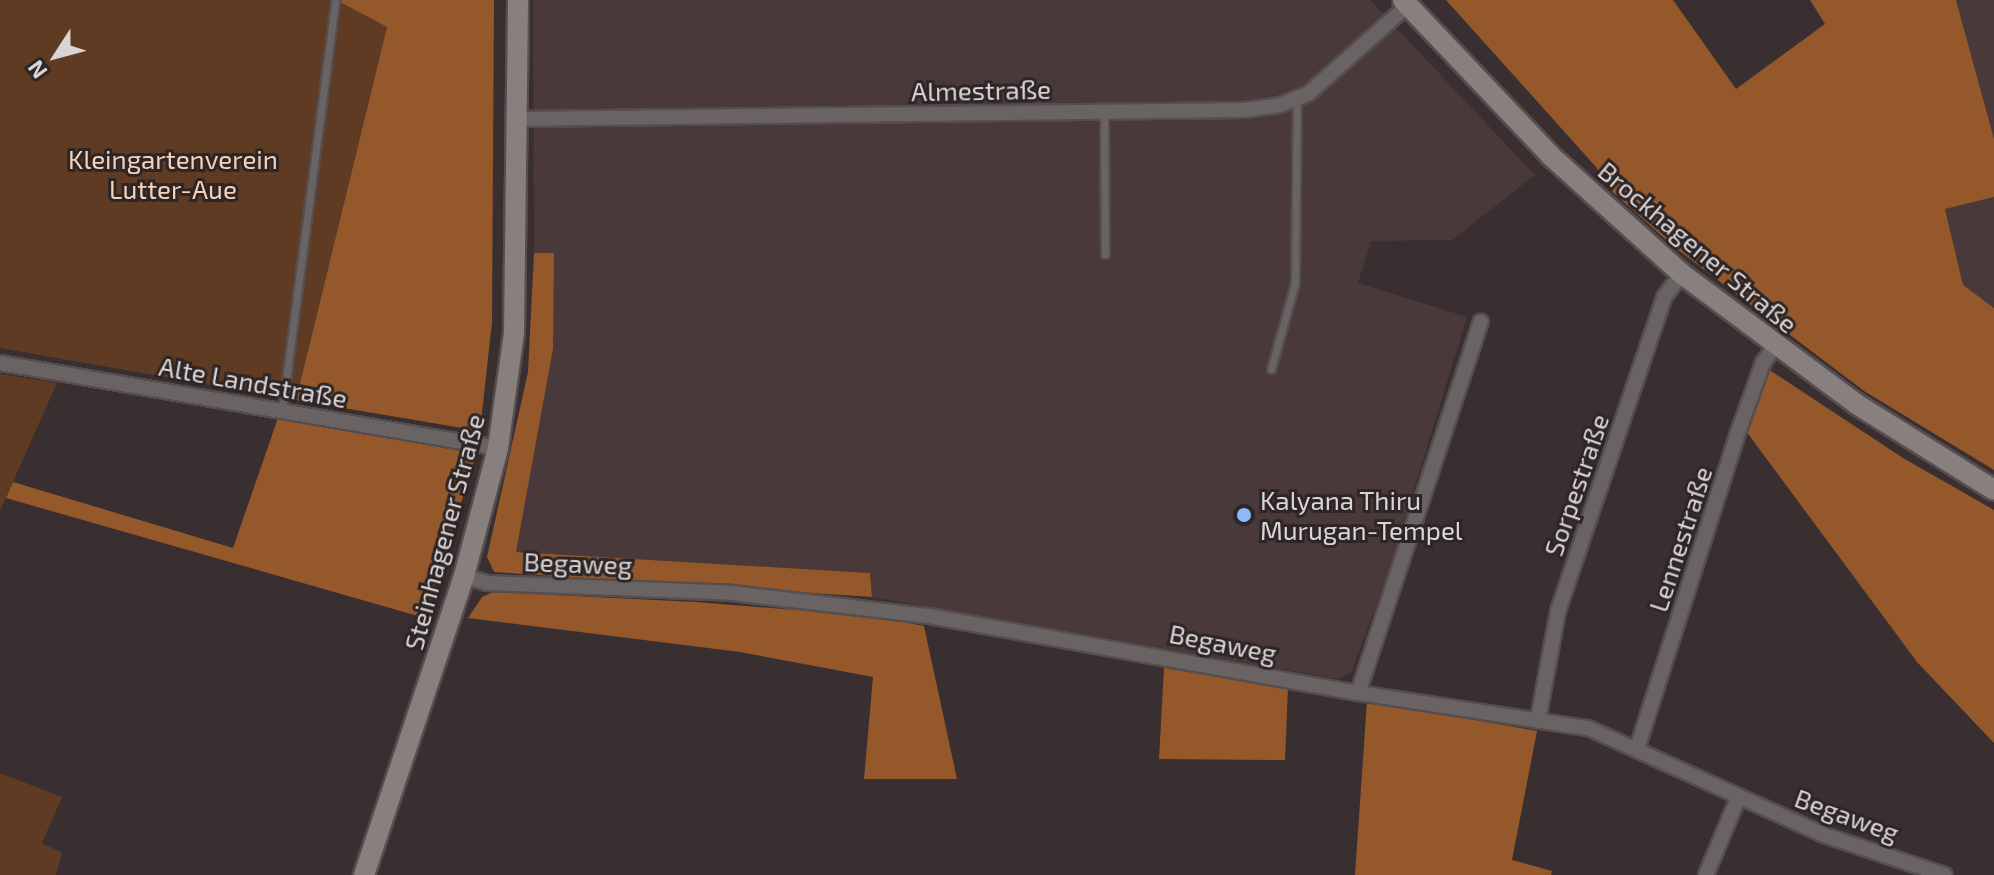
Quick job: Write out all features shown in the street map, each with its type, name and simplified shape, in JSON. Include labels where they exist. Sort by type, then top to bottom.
[{"type":"main road","name":"Steinhagener Straße","points":[[364,875],[464,576],[498,448],[514,332],[518,0]]},
{"type":"main road","name":"Brockhagener Straße","points":[[1406,3],[1551,156],[1682,274],[1774,347],[1994,490]]},
{"type":"street","name":"Almestraße","points":[[518,119],[1245,110],[1297,97],[1340,68],[1406,3]]},
{"type":"street","name":"Sorpestraße","points":[[1538,720],[1558,611],[1664,297],[1682,274]]},
{"type":"street","points":[[1358,693],[1481,322]]},
{"type":"street","name":"Lennestraße","points":[[1637,749],[1739,430],[1774,347]]},
{"type":"street","name":"Alte Landstraße","points":[[0,363],[498,448]]},
{"type":"street","name":"Begaweg","points":[[464,576],[487,583],[732,593],[929,616],[1358,693],[1588,728],[1824,835],[1945,875]]},
{"type":"street","points":[[1706,875],[1738,798]]},
{"type":"lane","points":[[282,411],[335,1]]},
{"type":"lane","points":[[1271,369],[1295,283],[1297,97]]},
{"type":"lane","points":[[1104,112],[1105,254]]},
{"type":"shaded area","points":[[336,0],[494,0],[492,322],[480,431],[296,400],[387,27]]},
{"type":"shaded area","points":[[533,0],[1370,0],[1535,175],[1452,240],[1371,241],[1358,283],[1467,317],[1389,571],[1351,673],[1338,679],[872,597],[870,573],[516,552],[553,349],[553,253],[534,253]]},
{"type":"shaded area","points":[[1446,0],[1673,0],[1736,89],[1825,24],[1810,0],[1956,0],[1994,139],[1994,197],[1945,209],[1963,285],[1994,308],[1994,470],[1864,391],[1673,246],[1607,187],[1596,167]]},
{"type":"shaded area","points":[[1956,0],[1994,0],[1994,139]]},
{"type":"shaded area","points":[[1994,197],[1994,308],[1963,285],[1945,209]]},
{"type":"shaded area","points":[[534,253],[554,253],[553,349],[516,552],[870,573],[872,597],[494,572],[487,557],[528,372]]},
{"type":"shaded area","points":[[1768,369],[1903,458],[1994,510],[1994,743],[1917,662],[1746,431]]},
{"type":"shaded area","points":[[278,418],[457,446],[476,455],[425,618],[6,498],[13,482],[233,548]]},
{"type":"shaded area","points":[[493,592],[696,602],[873,616],[924,626],[957,779],[864,779],[873,677],[740,652],[468,618],[482,597]]},
{"type":"shaded area","points":[[1164,668],[1288,688],[1285,760],[1159,759]]},
{"type":"shaded area","points":[[1367,701],[1537,731],[1512,860],[1552,871],[1551,875],[1355,875]]},
{"type":"green space","name":"Kleingartenverein Lutter-Aue","points":[[0,0],[336,0],[387,27],[296,400],[0,348]]},
{"type":"green space","points":[[0,374],[57,383],[0,511]]},
{"type":"green space","points":[[0,773],[62,797],[42,843],[62,853],[56,875],[0,875]]},
{"type":"place","name":"Kalyana Thiru Murugan-Tempel","points":[[1244,515]]}]
